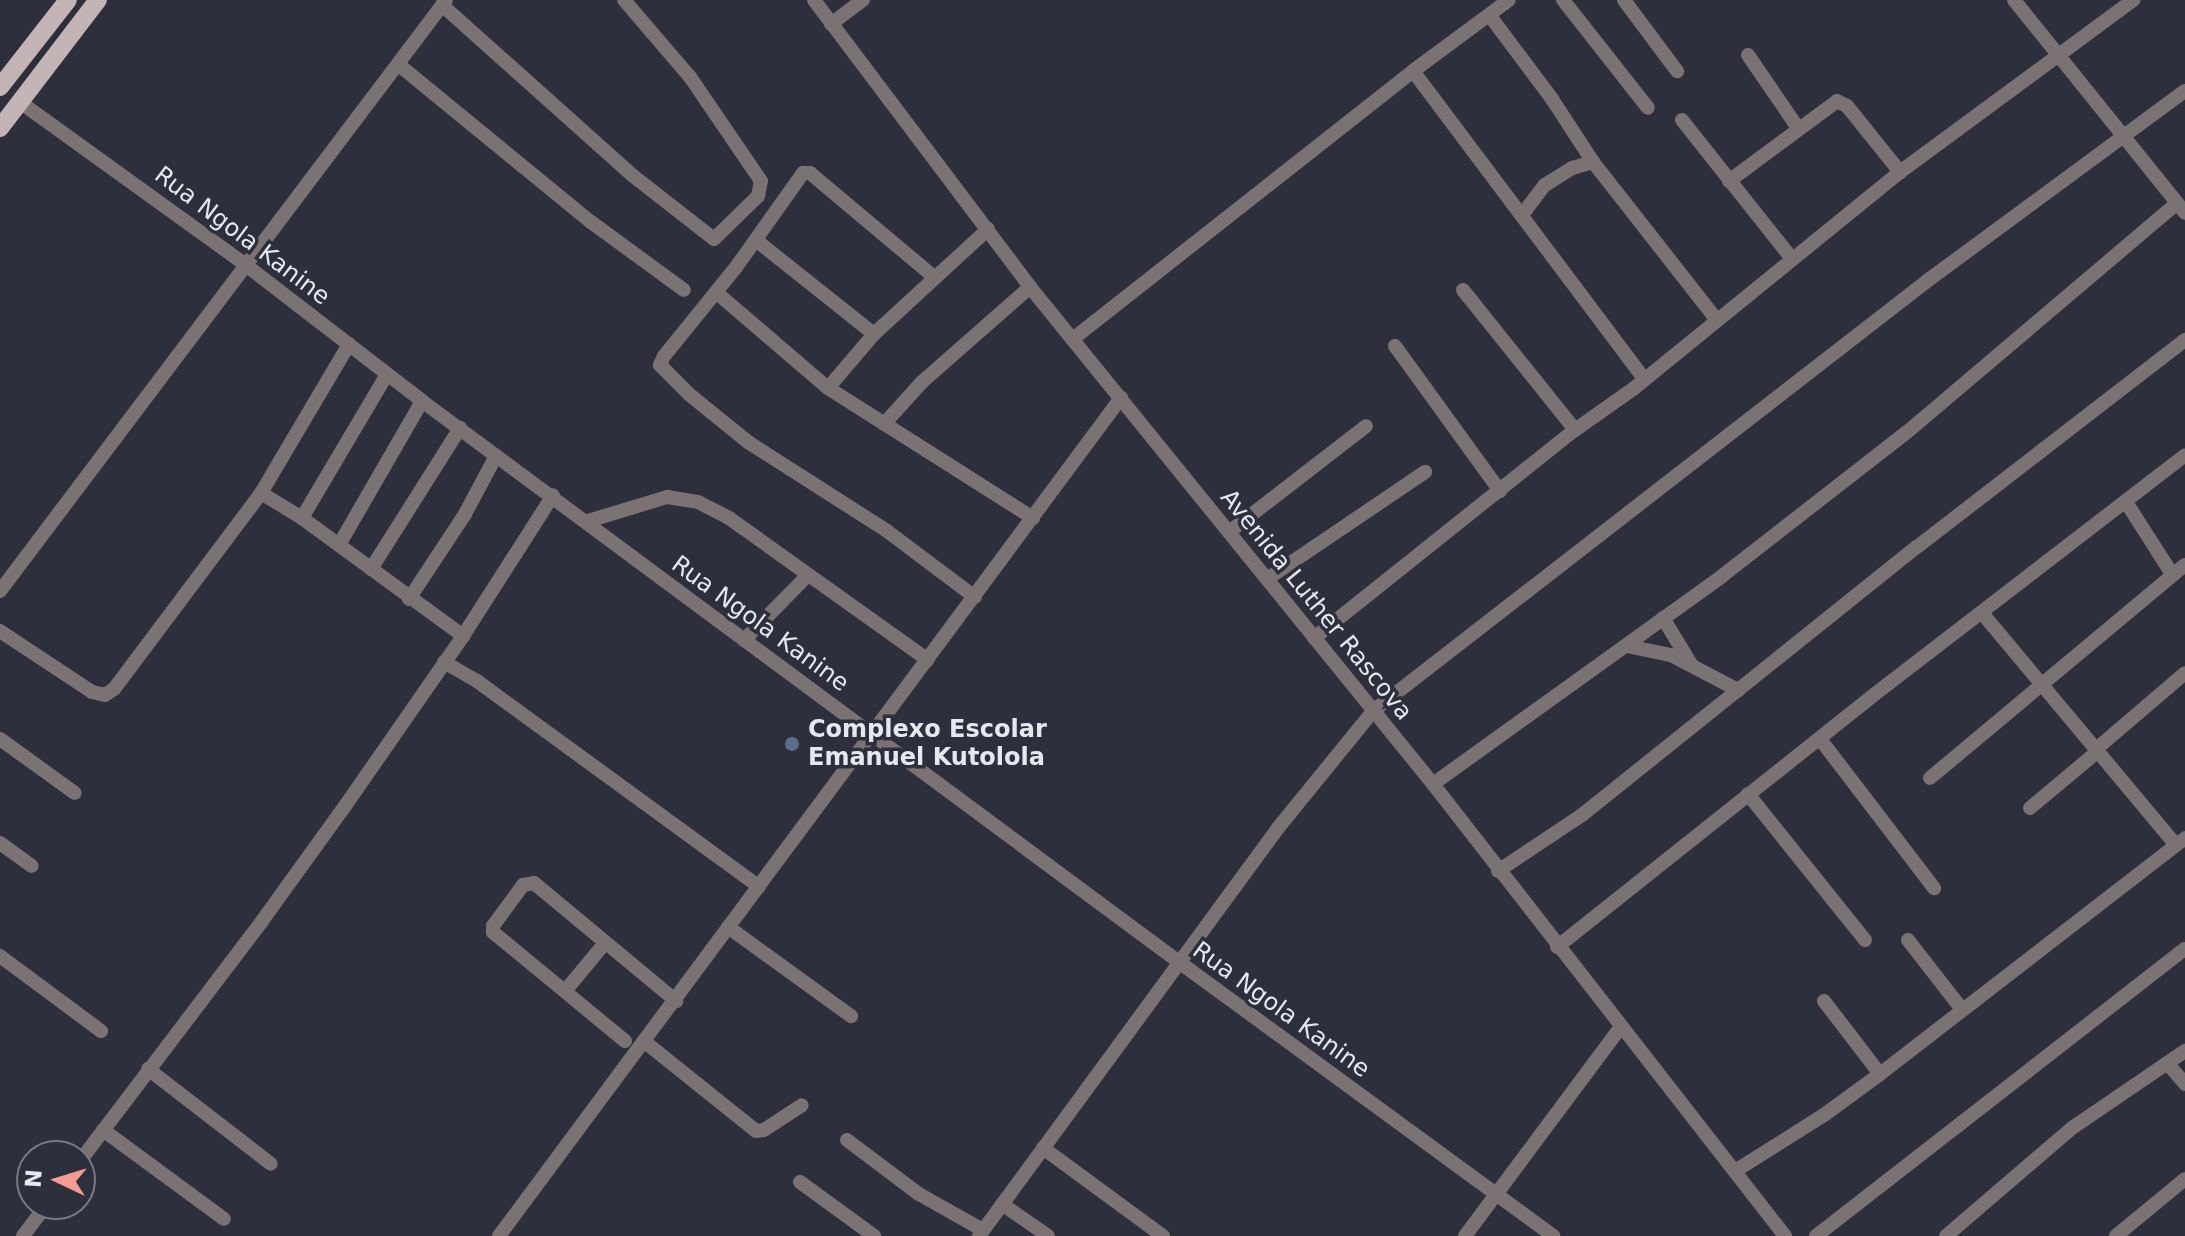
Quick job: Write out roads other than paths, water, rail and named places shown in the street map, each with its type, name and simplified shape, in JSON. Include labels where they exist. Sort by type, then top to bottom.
[{"type":"main road","points":[[0,86],[68,0]]},
{"type":"main road","points":[[0,128],[98,0]]},
{"type":"street","points":[[0,591],[444,2],[632,175],[714,239],[758,196],[761,181],[690,77],[624,0]]},
{"type":"street","name":"Avenida Luther Rascova","points":[[814,0],[1030,287],[1433,784],[1785,1236]]},
{"type":"street","points":[[831,24],[863,0]]},
{"type":"street","points":[[1074,338],[1413,71],[1509,0]]},
{"type":"street","points":[[1563,0],[1648,108]]},
{"type":"street","points":[[1624,0],[1677,71]]},
{"type":"street","points":[[1433,784],[1627,646],[1906,433],[2182,208],[2123,139],[2014,0]]},
{"type":"street","points":[[1314,638],[1575,430],[1644,379],[1900,172],[2133,0]]},
{"type":"street","points":[[1490,16],[1552,99],[1593,162],[1716,319]]},
{"type":"street","points":[[1748,55],[1798,128]]},
{"type":"street","points":[[399,65],[591,222],[684,290]]},
{"type":"street","points":[[1413,71],[1644,379]]},
{"type":"street","points":[[847,1140],[919,1194],[981,1233],[1278,828],[1373,711],[1963,254],[2185,91]]},
{"type":"street","name":"Rua Ngola Kanine","points":[[20,102],[247,266],[496,456],[553,495],[744,640],[1554,1236]]},
{"type":"street","points":[[1729,181],[1830,104],[1842,103],[1900,172]]},
{"type":"street","points":[[1682,120],[1792,259]]},
{"type":"street","points":[[1522,215],[1545,185],[1572,168],[1593,162]]},
{"type":"street","points":[[934,277],[810,173],[803,173],[757,241],[664,356],[663,370],[761,451],[887,531],[975,597]]},
{"type":"street","points":[[828,388],[874,334],[988,229]]},
{"type":"street","points":[[757,241],[874,334]]},
{"type":"street","points":[[884,424],[922,382],[1030,287]]},
{"type":"street","points":[[1463,290],[1575,430]]},
{"type":"street","points":[[717,293],[828,388],[1033,518]]},
{"type":"street","points":[[1498,871],[1582,815],[2185,340]]},
{"type":"street","points":[[0,631],[92,692],[105,695],[133,668],[261,493],[349,344]]},
{"type":"street","points":[[1395,346],[1500,491]]},
{"type":"street","points":[[302,518],[387,374]]},
{"type":"street","points":[[505,1234],[728,927],[1121,398]]},
{"type":"street","points":[[339,545],[422,401]]},
{"type":"street","points":[[1229,532],[1366,426]]},
{"type":"street","points":[[371,569],[460,428]]},
{"type":"street","points":[[1557,947],[1748,794],[2185,455]]},
{"type":"street","points":[[409,599],[465,514],[496,456]]},
{"type":"street","points":[[1267,579],[1425,472]]},
{"type":"street","points":[[261,493],[302,518],[463,636]]},
{"type":"street","points":[[96,1140],[262,921],[463,636],[553,495]]},
{"type":"street","points":[[588,521],[667,497],[680,497],[729,518],[928,660]]},
{"type":"street","points":[[2126,502],[2172,574]]},
{"type":"street","points":[[1930,778],[2043,687],[2185,565]]},
{"type":"street","points":[[744,640],[808,575]]},
{"type":"street","points":[[1735,1171],[1880,1074],[1961,1008],[2180,842],[2096,751],[1982,613]]},
{"type":"street","points":[[1663,618],[1691,664]]},
{"type":"street","points":[[1627,646],[1671,655],[1691,664],[1715,681],[1738,690]]},
{"type":"street","points":[[444,662],[477,681],[759,887]]},
{"type":"street","points":[[2030,808],[2185,673]]},
{"type":"street","points":[[0,739],[75,793]]},
{"type":"street","points":[[1820,739],[1934,888]]},
{"type":"street","points":[[1748,794],[1865,940]]},
{"type":"street","points":[[0,843],[32,866]]},
{"type":"street","points":[[625,1041],[493,932],[493,926],[523,885],[534,883],[676,1001]]},
{"type":"street","points":[[728,927],[851,1016]]},
{"type":"street","points":[[1908,940],[1961,1008]]},
{"type":"street","points":[[566,990],[604,944]]},
{"type":"street","points":[[1816,1236],[2184,950]]},
{"type":"street","points":[[0,956],[101,1031]]},
{"type":"street","points":[[1824,1001],[1880,1074]]},
{"type":"street","points":[[1465,1236],[1621,1027]]},
{"type":"street","points":[[645,1042],[756,1131],[764,1130],[802,1105]]},
{"type":"street","points":[[1946,1236],[2072,1128],[2185,1051]]},
{"type":"street","points":[[2167,1063],[2185,1084]]},
{"type":"street","points":[[148,1069],[271,1164]]},
{"type":"street","points":[[103,1130],[224,1219]]},
{"type":"street","points":[[1043,1148],[1163,1236]]},
{"type":"street","points":[[2116,1236],[2185,1179]]},
{"type":"street","points":[[800,1182],[874,1236]]},
{"type":"street","points":[[1002,1204],[1048,1236]]},
{"type":"place","name":"Complexo Escolar Emanuel Kutolola","points":[[792,744]]}]
